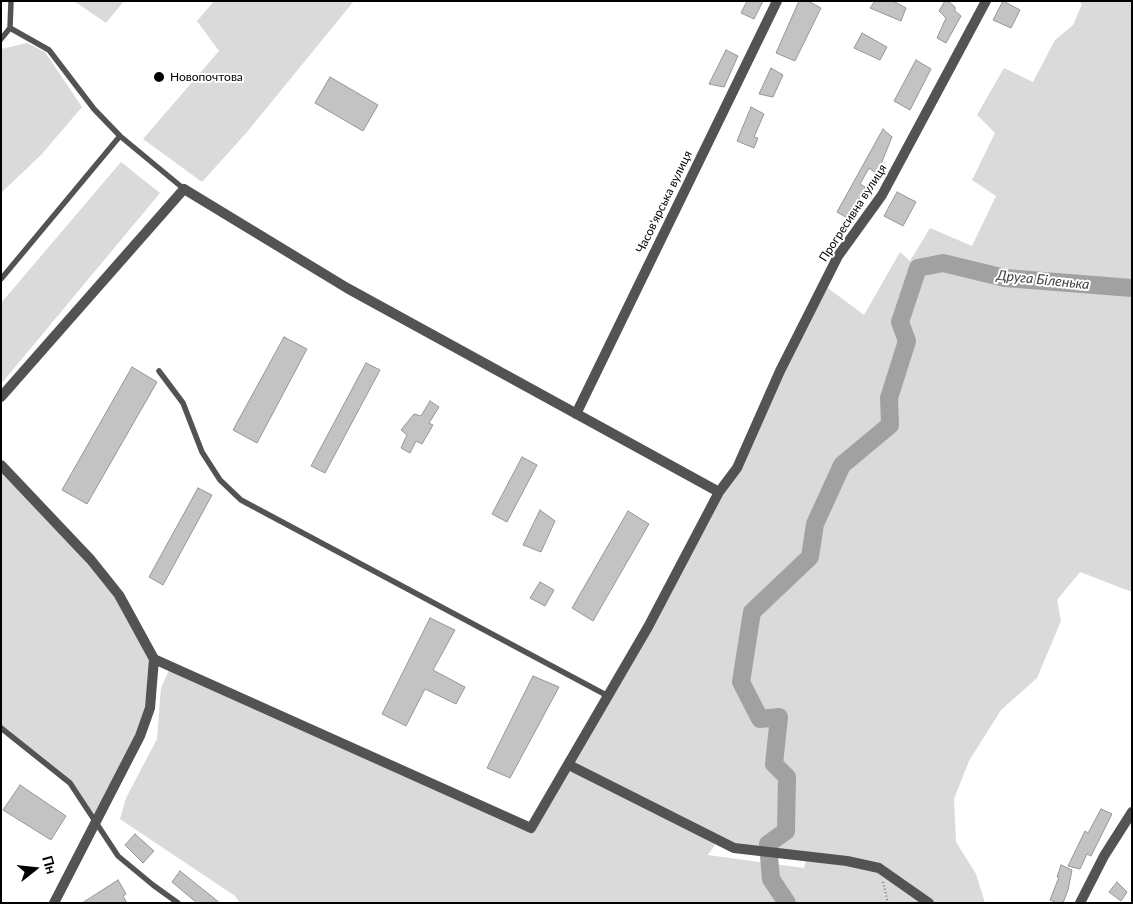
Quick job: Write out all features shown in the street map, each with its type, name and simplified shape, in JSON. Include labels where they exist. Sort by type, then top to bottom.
[{"type":"street","name":"Часов'ярська вулиця","points":[[576,414],[777,1]]},
{"type":"street","name":"Прогресивна вулиця","points":[[154,659],[531,828],[648,627],[718,492],[737,468],[780,370],[838,256],[882,195],[986,1]]},
{"type":"street","points":[[1,397],[184,190],[348,288],[718,492]]},
{"type":"street","points":[[1,465],[91,560],[119,595],[154,659],[148,715],[140,736],[54,903]]},
{"type":"street","points":[[568,765],[734,848],[848,861],[879,868],[929,903]]},
{"type":"street","points":[[1080,903],[1104,856],[1132,812]]},
{"type":"lane","points":[[1,39],[10,28],[11,1]]},
{"type":"lane","points":[[10,28],[48,50],[94,109],[120,136],[184,190]]},
{"type":"lane","points":[[1,280],[120,136]]},
{"type":"lane","points":[[158,372],[183,403],[202,452],[220,480],[241,500],[608,696]]},
{"type":"lane","points":[[1,728],[70,783],[118,856],[178,903]]},
{"type":"path","points":[[879,868],[888,903]]},
{"type":"shaded area","points":[[74,1],[124,1],[106,23]]},
{"type":"shaded area","points":[[214,1],[354,1],[247,132],[202,182],[143,139],[219,51],[197,21]]},
{"type":"shaded area","points":[[1078,1],[1132,1],[1132,592],[1080,572],[1057,600],[1061,621],[1037,678],[1001,710],[969,761],[954,799],[956,842],[976,874],[985,903],[240,903],[235,896],[120,819],[126,798],[157,739],[161,688],[169,670],[531,828],[737,468],[824,285],[864,315],[900,252],[910,261],[930,228],[972,246],[996,196],[972,180],[995,133],[977,115],[1004,68],[1033,82],[1055,40],[1073,25],[1082,4]],"holes":[[[718,840],[807,857],[804,868],[708,855]]]},
{"type":"shaded area","points":[[27,43],[45,52],[82,107],[41,155],[1,193],[1,49]]},
{"type":"shaded area","points":[[121,162],[160,193],[1,384],[1,303]]},
{"type":"shaded area","points":[[1,465],[91,560],[154,659],[150,708],[96,823],[70,783],[1,728]]},
{"type":"building","points":[[747,1],[763,1],[754,19],[741,13]]},
{"type":"building","points":[[799,1],[808,1],[821,8],[795,61],[776,53]]},
{"type":"building","points":[[875,1],[893,1],[906,8],[901,21],[870,8]]},
{"type":"building","points":[[945,1],[948,1],[955,7],[955,11],[961,16],[946,43],[937,38],[946,18],[939,11]]},
{"type":"building","points":[[1003,1],[1020,10],[1011,28],[993,20]]},
{"type":"building","points":[[862,33],[887,47],[880,60],[854,48]]},
{"type":"building","points":[[726,50],[738,56],[724,87],[709,84]]},
{"type":"building","points":[[916,60],[931,69],[910,110],[894,101]]},
{"type":"building","points":[[771,68],[783,75],[773,97],[759,94]]},
{"type":"building","points":[[330,77],[378,105],[363,131],[315,103]]},
{"type":"building","points":[[751,107],[764,114],[754,137],[758,138],[754,148],[737,141]]},
{"type":"building","points":[[883,129],[892,137],[877,174],[869,168],[860,184],[865,187],[849,219],[837,212]]},
{"type":"building","points":[[897,192],[916,202],[903,226],[884,216]]},
{"type":"building","points":[[284,337],[307,349],[257,443],[233,430]]},
{"type":"building","points":[[366,363],[380,370],[325,473],[311,466]]},
{"type":"building","points":[[132,367],[157,382],[87,504],[62,490]]},
{"type":"building","points":[[430,401],[439,407],[429,423],[433,425],[422,444],[416,441],[410,453],[401,448],[407,435],[401,430],[414,414],[421,416]]},
{"type":"building","points":[[522,457],[537,465],[507,522],[492,514]]},
{"type":"building","points":[[198,488],[212,495],[163,585],[149,577]]},
{"type":"building","points":[[540,510],[555,521],[541,552],[523,545]]},
{"type":"building","points":[[628,511],[649,524],[593,621],[572,608]]},
{"type":"building","points":[[540,582],[554,590],[545,606],[530,598]]},
{"type":"building","points":[[430,618],[455,630],[433,670],[465,687],[456,704],[425,689],[406,726],[382,714]]},
{"type":"building","points":[[533,676],[559,687],[510,778],[487,768]]},
{"type":"building","points":[[20,785],[66,816],[51,840],[3,810]]},
{"type":"building","points":[[1101,809],[1112,814],[1091,856],[1087,854],[1080,869],[1068,866],[1085,831],[1088,833]]},
{"type":"building","points":[[135,834],[154,851],[143,863],[125,845]]},
{"type":"building","points":[[1061,865],[1072,870],[1063,903],[1057,903],[1050,900],[1059,877],[1057,877]]},
{"type":"building","points":[[180,871],[220,903],[197,903],[172,882]]},
{"type":"building","points":[[118,880],[126,894],[123,896],[127,903],[82,903]]},
{"type":"building","points":[[1117,882],[1127,892],[1121,901],[1109,892]]},
{"type":"waterway","name":"Друга Біленька","points":[[787,903],[771,879],[768,844],[786,831],[787,777],[774,764],[779,717],[760,719],[741,682],[752,612],[810,557],[815,524],[842,465],[890,425],[889,398],[907,341],[900,322],[918,268],[943,263],[1005,278],[1132,288]]},
{"type":"place","name":"Новопочтова","points":[[159,77]]}]
